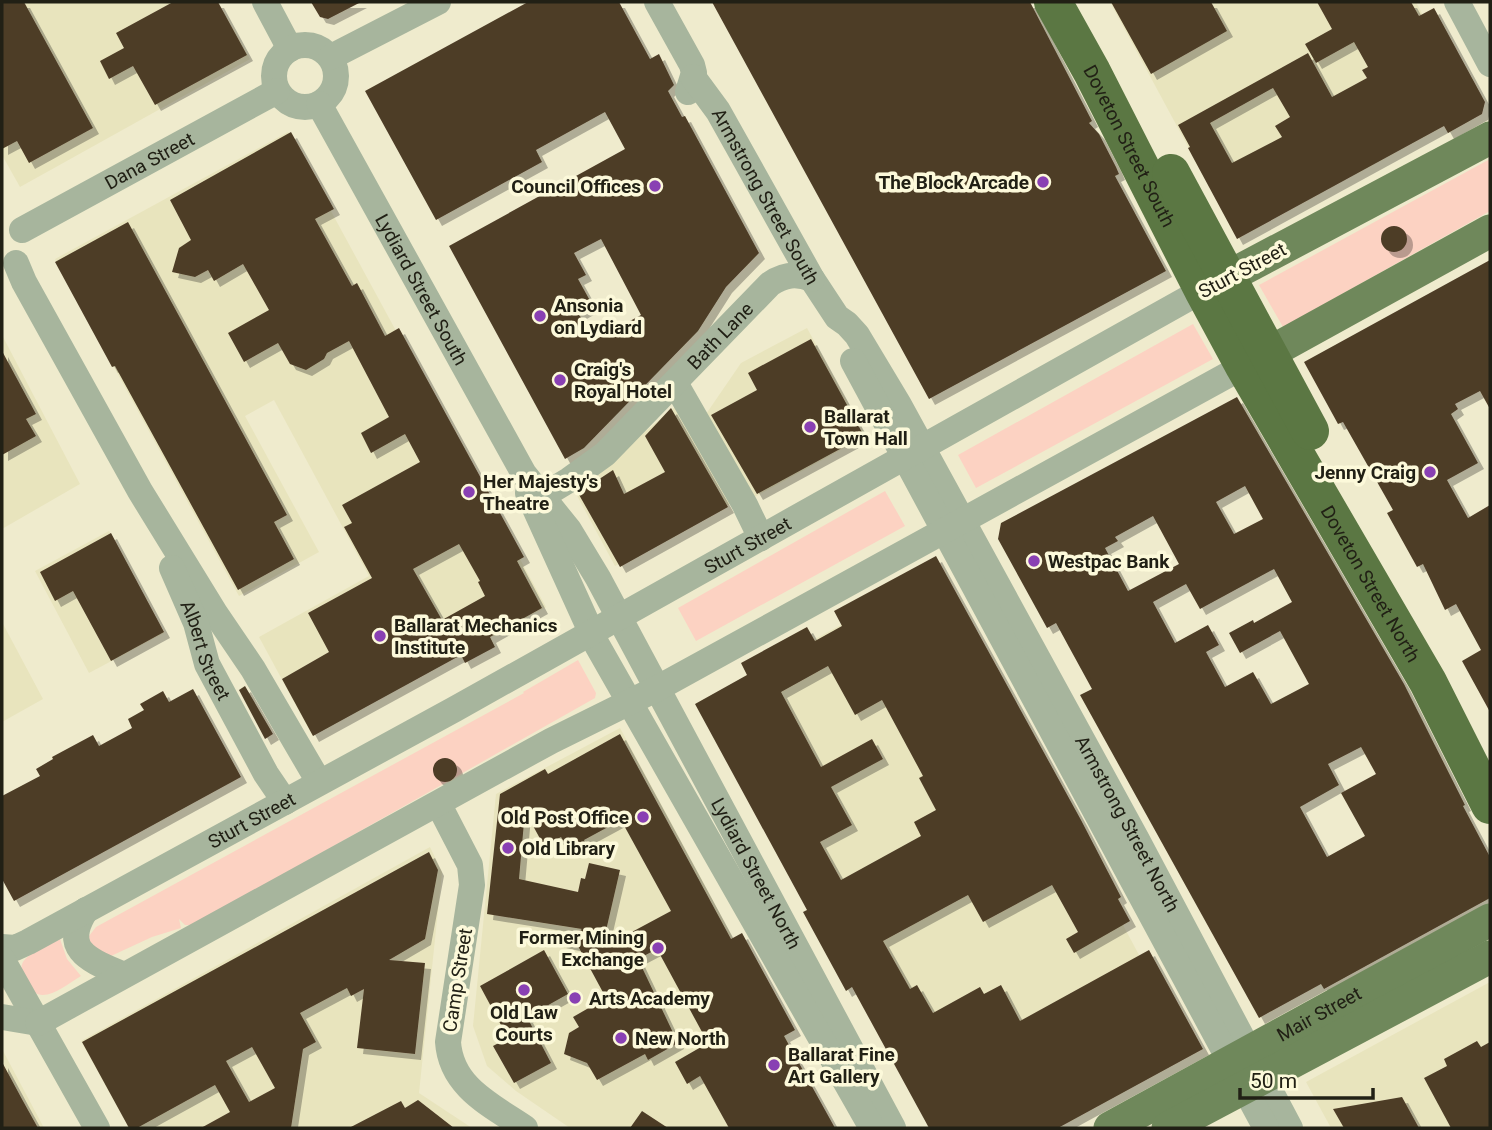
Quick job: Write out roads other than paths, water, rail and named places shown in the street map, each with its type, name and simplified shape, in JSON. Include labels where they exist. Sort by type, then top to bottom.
[{"type":"highway","name":"Doveton Street South","points":[[1053,2],[1215,284]]},
{"type":"highway","name":"Doveton Street South","points":[[1076,2],[1215,284]]},
{"type":"highway","points":[[1215,284],[1256,360]]},
{"type":"highway","name":"Doveton Street North","points":[[1256,360],[1490,754]]},
{"type":"highway","name":"Doveton Street North","points":[[1256,360],[1490,804]]},
{"type":"main road","name":"Sturt Street","points":[[1215,284],[1490,138]]},
{"type":"main road","points":[[1256,360],[1490,231]]},
{"type":"main road","name":"Mair Street","points":[[1168,1128],[1247,1070],[1490,920]]},
{"type":"main road","name":"Mair Street","points":[[1110,1128],[1247,1070],[1490,957]]},
{"type":"street","points":[[264,2],[290,49]]},
{"type":"street","points":[[331,57],[438,2]]},
{"type":"street","name":"Armstrong Street South","points":[[657,2],[689,78],[718,111],[812,279],[837,317],[837,327],[843,343],[913,453],[953,526]]},
{"type":"street","points":[[1457,2],[1490,64]]},
{"type":"street","points":[[1474,2],[1490,29]]},
{"type":"street","points":[[300,45],[312,45],[331,57],[336,70],[336,83],[330,96],[319,104],[307,108],[296,106],[285,100],[277,91],[275,67],[290,49],[300,45]]},
{"type":"street","name":"Dana Street","points":[[12,223],[277,91]]},
{"type":"street","name":"Lydiard Street South","points":[[319,104],[523,474],[591,633]]},
{"type":"street","points":[[9,265],[24,248],[25,237],[12,223]]},
{"type":"street","name":"Albert Street","points":[[9,265],[24,282],[140,491],[215,613],[253,668],[319,782]]},
{"type":"street","name":"Bath Lane","points":[[536,500],[597,461],[770,284],[788,275],[812,279]]},
{"type":"street","name":"Sturt Street","points":[[2,947],[15,948],[28,942],[285,802],[620,618],[1215,284]]},
{"type":"street","points":[[2,1017],[38,1023],[551,741],[658,688],[1256,360]]},
{"type":"street","points":[[675,383],[761,538]]},
{"type":"street","name":"Albert Street","points":[[140,491],[196,623],[207,664],[266,774],[285,802]]},
{"type":"street","name":"Lydiard Street South","points":[[536,500],[574,537],[620,618]]},
{"type":"street","name":"Armstrong Street North","points":[[953,526],[1247,1070],[1290,1128]]},
{"type":"street","name":"Lydiard Street North","points":[[620,618],[893,1128]]},
{"type":"street","name":"Lydiard Street North","points":[[591,633],[872,1128]]},
{"type":"street","name":"Camp Street","points":[[439,804],[470,865],[472,885],[448,1042],[449,1058],[464,1084],[525,1128]]},
{"type":"street","points":[[86,910],[76,933],[81,953],[124,975]]},
{"type":"street","points":[[2,959],[97,1128]]},
{"type":"street","name":"Armstrong Street North","points":[[1247,1070],[1266,1128]]},
{"type":"place","name":"The Block Arcade","points":[[1043,182]]},
{"type":"place","name":"Council Offices","points":[[655,186]]},
{"type":"place","name":"Ansonia on Lydiard","points":[[540,316]]},
{"type":"place","name":"Craig's Royal Hotel","points":[[560,380]]},
{"type":"place","name":"Ballarat Town Hall","points":[[810,427]]},
{"type":"place","name":"Jenny Craig","points":[[1430,472]]},
{"type":"place","name":"Her Majesty's Theatre","points":[[469,492]]},
{"type":"place","name":"Westpac Bank","points":[[1034,561]]},
{"type":"place","name":"Ballarat Mechanics Institute","points":[[380,636]]},
{"type":"place","name":"Old Post Office","points":[[643,817]]},
{"type":"place","name":"Old Library","points":[[508,848]]},
{"type":"place","name":"Former Mining Exchange","points":[[658,948]]},
{"type":"place","name":"Old Law Courts","points":[[524,990]]},
{"type":"place","name":"Arts Academy","points":[[575,998]]},
{"type":"place","name":"New North","points":[[621,1038]]},
{"type":"place","name":"Ballarat Fine Art Gallery","points":[[774,1065]]}]
